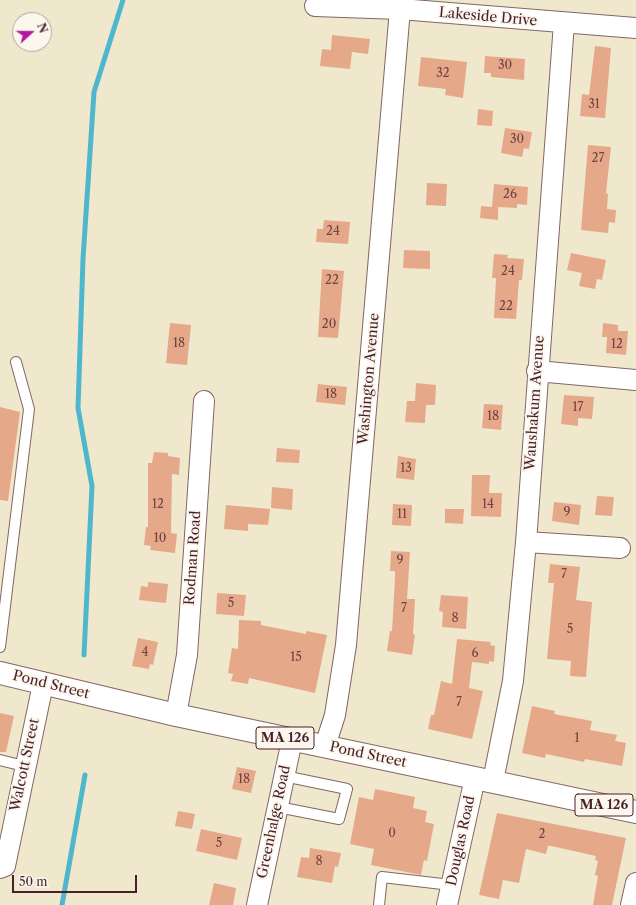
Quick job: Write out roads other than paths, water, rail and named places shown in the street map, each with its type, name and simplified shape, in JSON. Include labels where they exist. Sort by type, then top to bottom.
[{"type":"main road","name":"Pond Street","points":[[0,673],[176,715],[636,812]]},
{"type":"street","name":"Lakeside Drive","points":[[315,6],[400,9],[636,28]]},
{"type":"street","name":"Washington Avenue","points":[[325,746],[335,715],[346,645],[400,9]]},
{"type":"street","name":"Waushakum Avenue","points":[[484,780],[513,681],[526,542],[537,371],[564,23]]},
{"type":"street","points":[[537,371],[636,380]]},
{"type":"street","name":"Rodman Road","points":[[176,715],[187,655],[204,401]]},
{"type":"street","points":[[526,542],[620,548]]},
{"type":"street","name":"Walcott Street","points":[[0,868],[4,866],[24,766],[43,684]]},
{"type":"street","name":"Greenhalge Road","points":[[256,905],[292,740]]},
{"type":"street","name":"Douglas Road","points":[[447,905],[451,885],[484,780]]},
{"type":"street","points":[[631,905],[636,883]]},
{"type":"lane","points":[[0,647],[28,409],[16,362]]},
{"type":"lane","points":[[0,760],[24,766]]},
{"type":"lane","points":[[278,807],[339,819],[347,789],[284,776]]},
{"type":"lane","points":[[379,905],[382,877],[451,885]]},
{"type":"waterway","points":[[84,655],[92,486],[78,408],[83,259],[94,92],[123,0]]},
{"type":"waterway","points":[[62,905],[85,775]]}]
